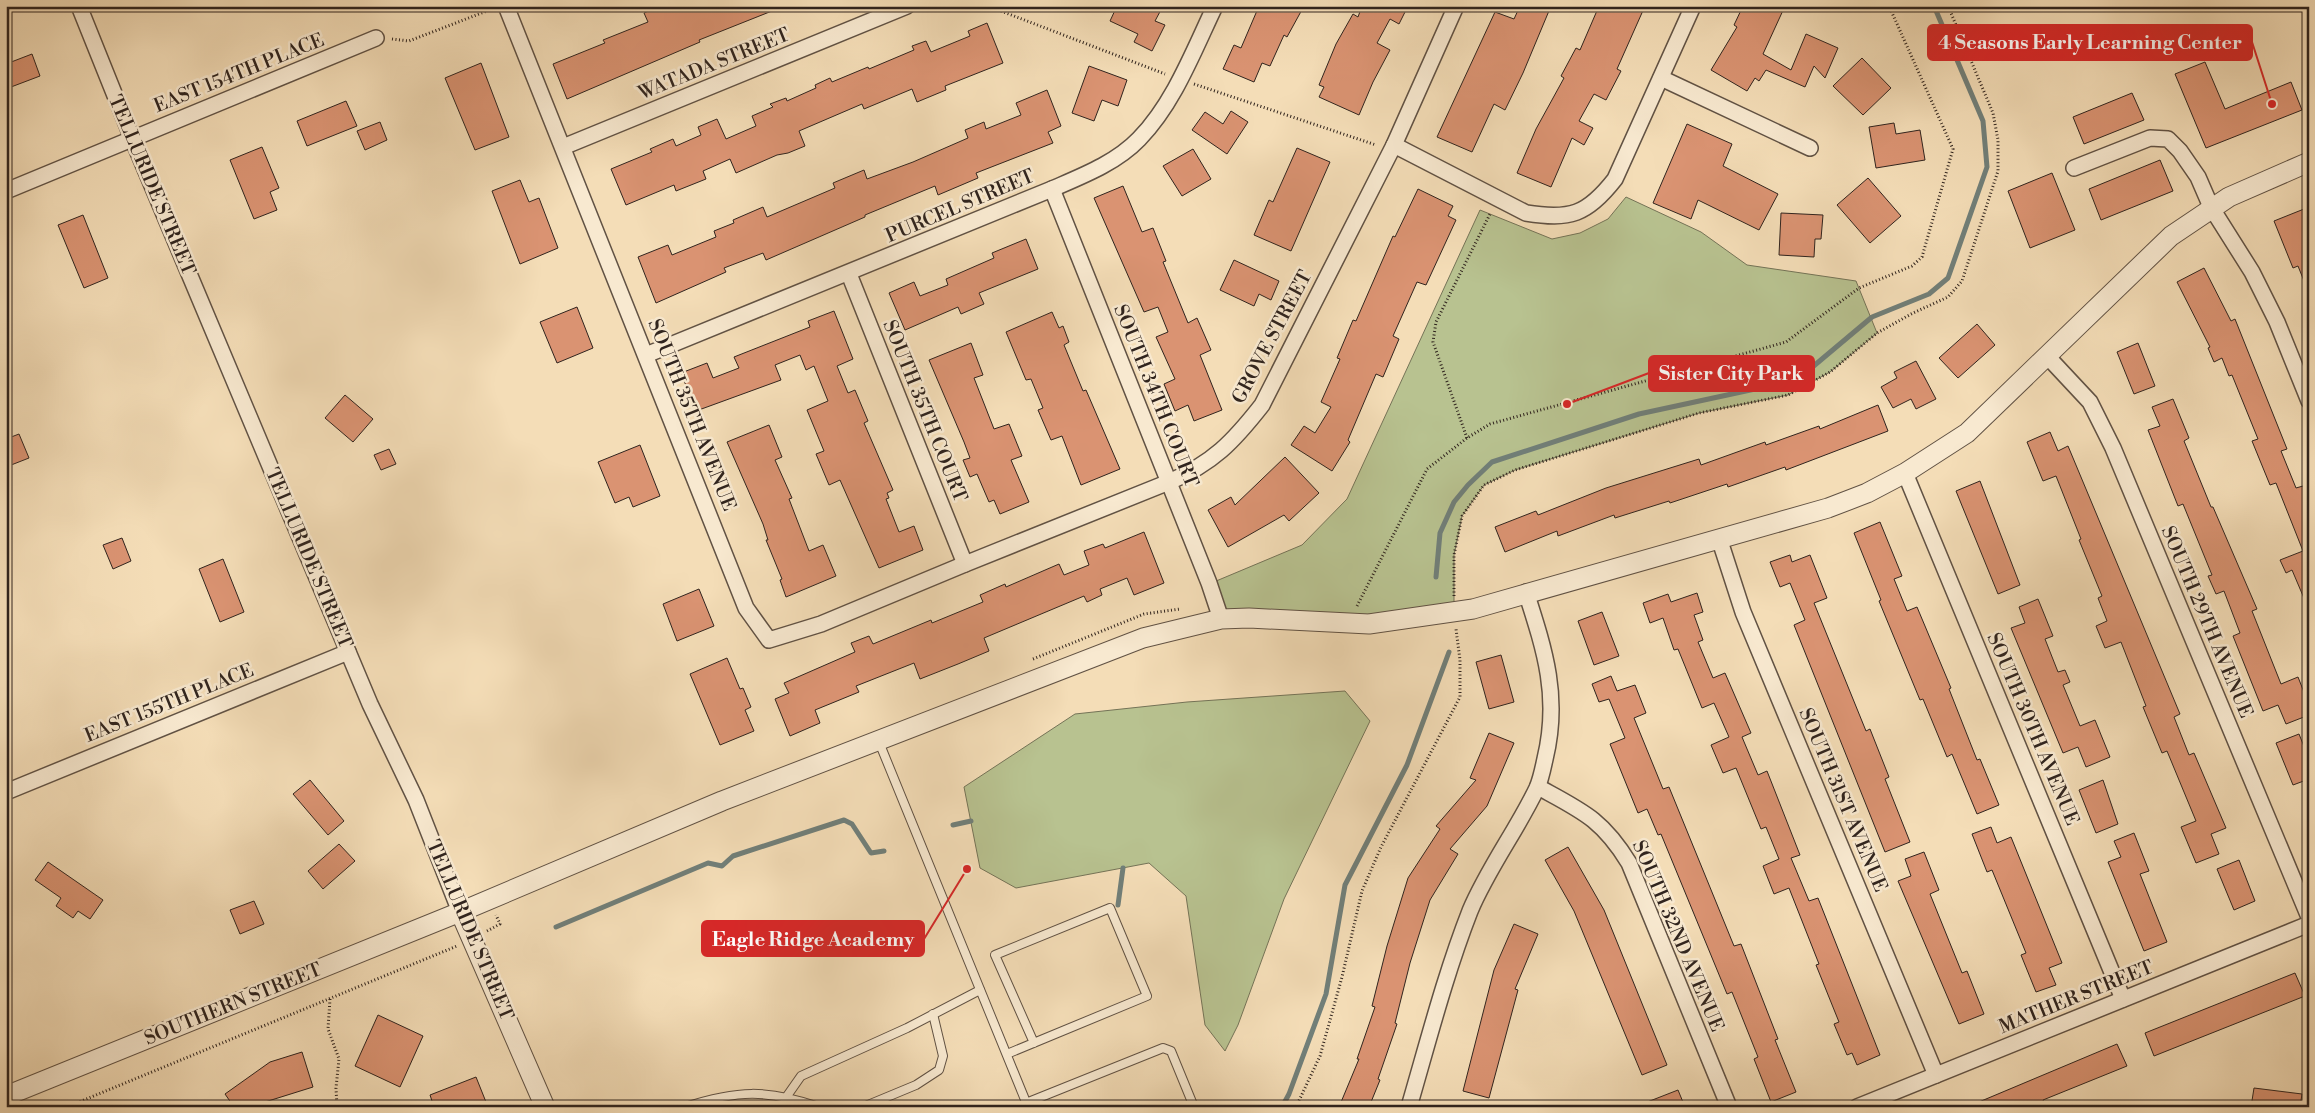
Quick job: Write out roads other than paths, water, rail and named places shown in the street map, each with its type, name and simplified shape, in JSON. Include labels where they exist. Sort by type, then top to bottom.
[{"type":"street","name":"TELLURIDE STREET","points":[[79,6],[132,138],[370,704],[416,800],[460,912],[473,938],[545,1107]]},
{"type":"street","name":"SOUTH 35TH AVENUE","points":[[506,6],[746,608],[770,640],[821,624],[965,564]]},
{"type":"street","name":"WATADA STREET","points":[[563,147],[907,6]]},
{"type":"street","name":"PURCEL STREET","points":[[646,354],[849,274],[1052,189],[1109,162],[1138,140],[1155,121],[1180,80],[1214,6]]},
{"type":"street","name":"GROVE STREET","points":[[965,564],[1196,470],[1221,452],[1242,431],[1262,404],[1394,145],[1456,6]]},
{"type":"street","points":[[1394,145],[1526,212],[1547,216],[1564,216],[1581,211],[1600,198],[1615,179],[1693,6]]},
{"type":"street","name":"EAST 154TH PLACE","points":[[6,192],[376,38]]},
{"type":"street","points":[[1661,78],[1810,148]]},
{"type":"street","points":[[2074,168],[2150,138],[2168,139],[2180,151],[2198,177],[2211,207],[2256,280],[2277,322],[2309,401]]},
{"type":"street","name":"SOUTHERN STREET","points":[[6,1096],[460,912],[722,801],[1144,638],[1221,619],[1248,618],[1369,624],[1473,609],[1526,592],[1828,508],[1867,493],[1905,473],[1967,433],[2170,236],[2211,207],[2270,178],[2309,162]]},
{"type":"street","name":"SOUTH 34TH COURT","points":[[1052,189],[1169,482],[1221,619]]},
{"type":"street","name":"SOUTH 35TH COURT","points":[[849,274],[965,564]]},
{"type":"street","name":"SOUTH 29TH AVENUE","points":[[2047,356],[2090,402],[2112,448],[2309,917]]},
{"type":"street","name":"SOUTH 30TH AVENUE","points":[[1905,473],[2123,999]]},
{"type":"street","name":"SOUTH 31ST AVENUE","points":[[1719,538],[1743,612],[1936,1075]]},
{"type":"street","points":[[1409,1107],[1451,964],[1470,910],[1538,787],[1551,734],[1552,707],[1548,662],[1526,592]]},
{"type":"street","name":"EAST 155TH PLACE","points":[[6,792],[348,652]]},
{"type":"street","name":"SOUTH 32ND AVENUE","points":[[1538,787],[1576,807],[1596,822],[1615,840],[1629,863],[1729,1107]]},
{"type":"street","name":"MATHER STREET","points":[[1857,1107],[2309,924]]},
{"type":"lane","points":[[878,740],[1027,1105],[1163,1048],[1171,1051],[1194,1107]]},
{"type":"lane","points":[[1007,1054],[1034,1043],[1147,996],[1110,908],[995,954],[1034,1043]]},
{"type":"lane","points":[[787,1096],[801,1076],[980,990]]},
{"type":"lane","points":[[863,1107],[916,1085],[939,1070],[943,1056],[933,1014]]},
{"type":"lane","points":[[685,1107],[714,1097],[746,1092],[787,1096],[819,1107]]},
{"type":"waterway","points":[[1436,577],[1440,533],[1454,502],[1468,485],[1492,462],[1639,414],[1797,380],[1872,317],[1929,294],[1948,278],[1987,167],[1983,121],[1934,6]]},
{"type":"waterway","points":[[1282,1107],[1289,1094],[1326,994],[1345,885],[1407,765],[1449,652]]},
{"type":"waterway","points":[[556,927],[708,863],[722,866],[733,856],[844,820],[852,824],[871,853],[884,851]]},
{"type":"waterway","points":[[953,825],[971,821]]},
{"type":"waterway","points":[[1118,905],[1123,868]]},
{"type":"place","name":"4 Seasons Early Learning Center","points":[[2272,104]]},
{"type":"place","name":"Sister City Park","points":[[1567,404]]},
{"type":"place","name":"Eagle Ridge Academy","points":[[967,869]]}]
